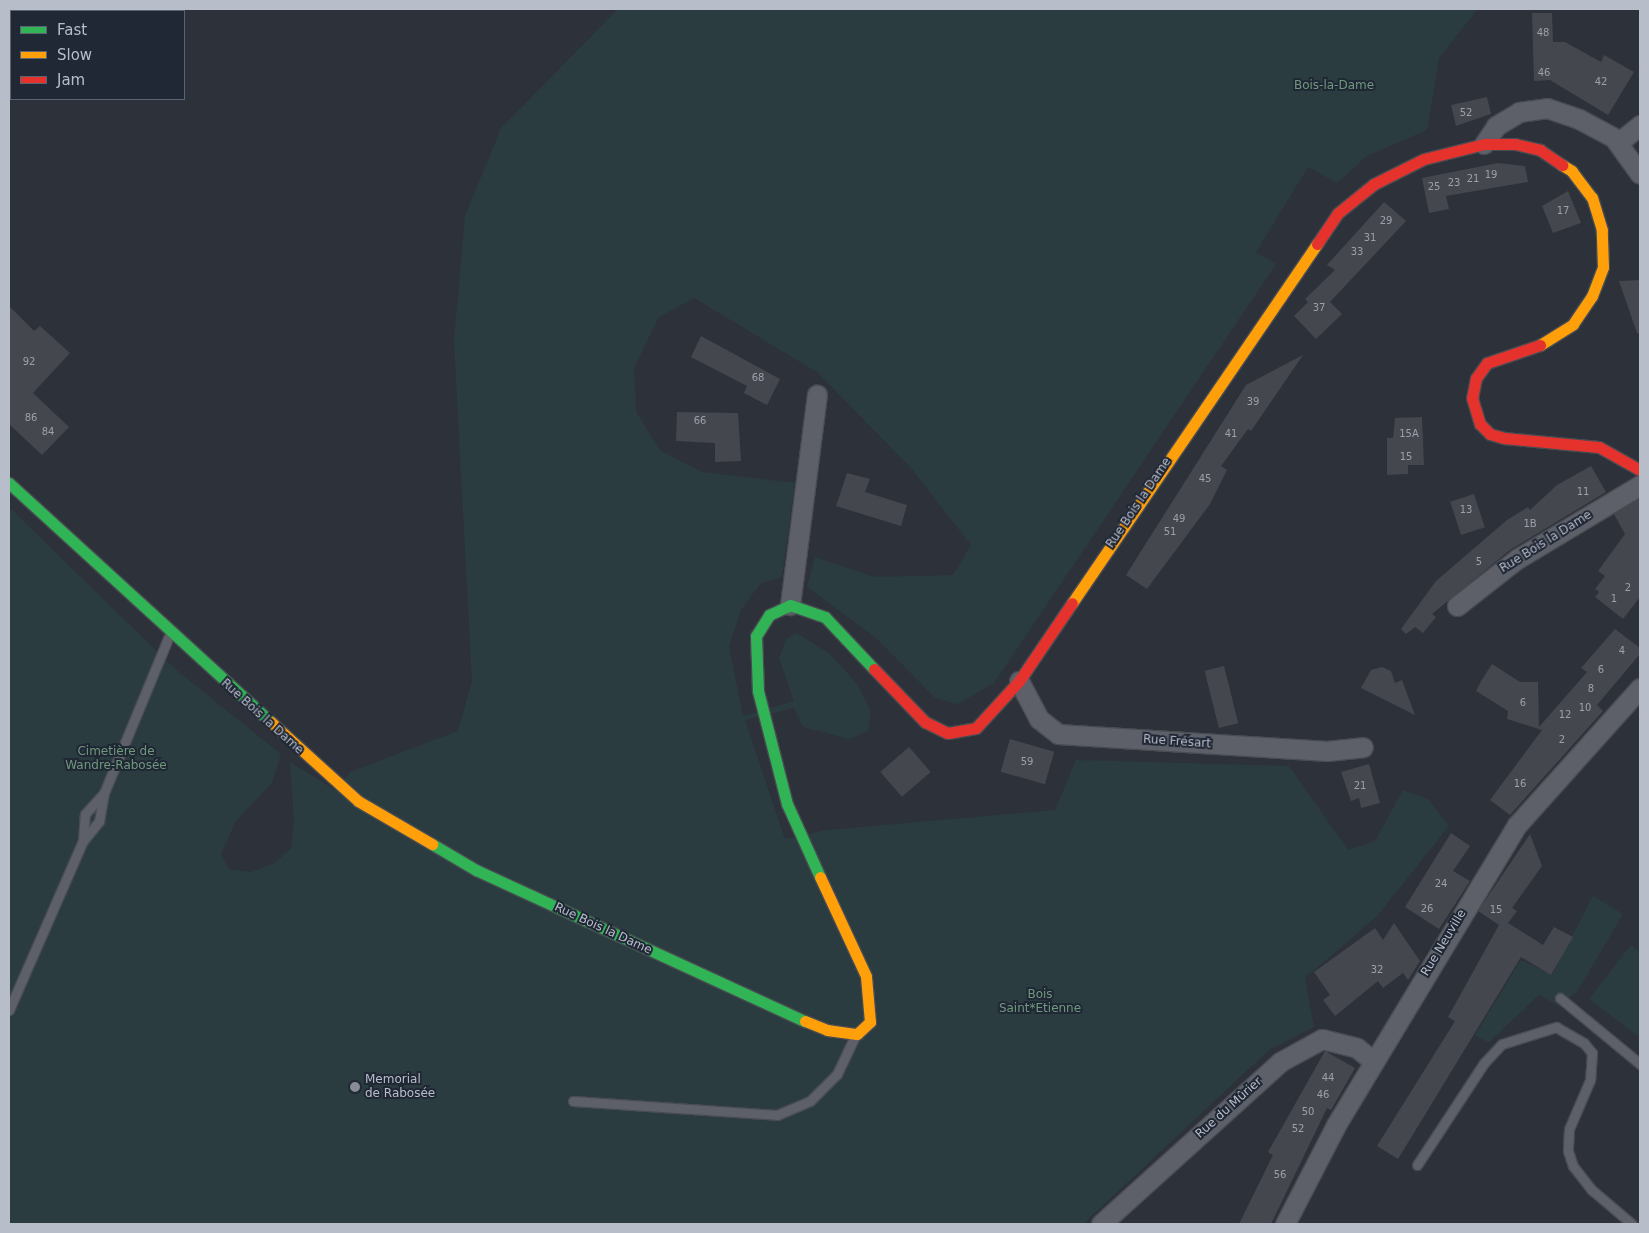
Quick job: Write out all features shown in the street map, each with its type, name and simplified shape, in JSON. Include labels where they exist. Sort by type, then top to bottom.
[{"type":"street","points":[[1484,144],[1496,126],[1519,112],[1547,108],[1579,119],[1619,142],[1640,174]]},
{"type":"street","points":[[1619,142],[1640,126]]},
{"type":"street","name":"Rue Bois la Dame","points":[[790,605],[824,617],[926,722],[948,733],[976,728],[1019,681],[1338,213],[1374,184],[1424,159],[1484,144],[1515,144],[1540,150],[1572,171],[1592,198],[1602,230],[1603,268],[1592,296],[1573,324],[1544,343],[1487,363],[1476,378],[1472,398],[1480,424],[1490,434],[1504,438],[1599,447],[1640,470]]},
{"type":"street","points":[[818,395],[790,605],[769,615],[756,636],[758,691],[787,804],[866,976],[870,1022],[856,1034]]},
{"type":"street","name":"Rue Bois la Dame","points":[[9,483],[170,633],[358,801],[476,870],[758,1001],[827,1030],[856,1034]]},
{"type":"street","name":"Rue Bois la Dame","points":[[1456,606],[1517,559],[1640,485]]},
{"type":"street","name":"Rue Frésart","points":[[1019,681],[1039,719],[1058,734],[1327,751],[1363,747]]},
{"type":"street","name":"Rue Neuville","points":[[1285,1224],[1373,1061],[1517,825],[1640,688]]},
{"type":"street","name":"Rue du Mûrier","points":[[1102,1224],[1280,1062],[1322,1039],[1357,1048],[1373,1061]]},
{"type":"lane","points":[[9,1010],[83,841],[99,821],[104,793],[170,633]]},
{"type":"lane","points":[[83,841],[85,814],[104,793]]},
{"type":"lane","points":[[1560,998],[1640,1064]]},
{"type":"lane","points":[[1417,1165],[1484,1063],[1502,1044],[1556,1027],[1584,1043],[1592,1053],[1594,1065],[1568,1129],[1568,1151],[1572,1166],[1592,1190],[1632,1224]]},
{"type":"lane","points":[[573,1101],[777,1115],[810,1101],[837,1074],[856,1034]]},
{"type":"green space","points":[[618,9],[1478,9],[1439,58],[1427,130],[1367,156],[1337,183],[1308,167],[1256,252],[1276,264],[994,683],[958,704],[935,698],[874,636],[807,587],[815,557],[874,577],[953,575],[971,545],[911,468],[817,372],[694,298],[659,317],[634,368],[636,412],[661,451],[702,472],[795,483],[782,577],[760,584],[741,610],[729,646],[743,716],[794,701],[779,658],[786,639],[797,633],[830,654],[857,684],[871,712],[868,731],[850,739],[803,727],[794,708],[745,720],[785,839],[827,830],[1055,810],[1076,760],[1289,766],[1348,850],[1375,841],[1403,790],[1428,799],[1449,826],[1377,916],[1305,978],[1314,1027],[1269,1050],[1083,1224],[9,1224],[9,507],[174,668],[281,754],[272,783],[235,822],[221,855],[229,869],[251,872],[273,864],[291,849],[294,823],[290,762],[335,790],[350,772],[458,731],[472,681],[454,341],[465,216],[501,128]]},
{"type":"green space","points":[[1593,896],[1623,914],[1577,992],[1559,1006],[1539,995],[1488,1043],[1475,1035],[1521,960],[1552,975]]},
{"type":"green space","points":[[1631,945],[1640,952],[1640,1038],[1589,999]]},
{"type":"building","points":[[1532,13],[1552,13],[1553,42],[1565,42],[1601,62],[1604,55],[1634,72],[1608,115],[1550,80],[1534,81]]},
{"type":"building","points":[[1487,97],[1491,114],[1456,126],[1451,105]]},
{"type":"building","points":[[1498,163],[1525,166],[1528,182],[1446,196],[1449,209],[1429,213],[1422,178]]},
{"type":"building","points":[[1568,191],[1581,223],[1553,233],[1542,206]]},
{"type":"building","points":[[1384,202],[1406,221],[1330,302],[1342,314],[1316,339],[1294,316],[1308,302],[1305,299],[1335,270],[1327,265]]},
{"type":"building","points":[[1640,280],[1640,333],[1637,333],[1619,281]]},
{"type":"building","points":[[9,306],[34,331],[40,326],[70,353],[33,393],[69,427],[42,455],[9,424]]},
{"type":"building","points":[[701,336],[780,379],[767,405],[744,393],[747,386],[691,357]]},
{"type":"building","points":[[1303,355],[1251,431],[1248,429],[1221,466],[1227,470],[1210,504],[1147,589],[1126,575],[1246,385]]},
{"type":"building","points":[[677,412],[738,413],[741,461],[715,462],[715,443],[676,441]]},
{"type":"building","points":[[1422,417],[1424,465],[1408,465],[1408,474],[1387,475],[1387,438],[1393,438],[1395,418]]},
{"type":"building","points":[[1591,466],[1606,492],[1510,550],[1432,614],[1436,617],[1423,633],[1415,627],[1406,634],[1401,629],[1436,581],[1507,520],[1528,507],[1530,510],[1557,485]]},
{"type":"building","points":[[847,473],[870,479],[865,492],[907,505],[901,526],[836,506]]},
{"type":"building","points":[[1474,494],[1485,527],[1461,535],[1450,502]]},
{"type":"building","points":[[1640,498],[1640,597],[1623,619],[1595,597],[1599,592],[1595,589],[1605,576],[1598,571],[1625,534],[1614,514]]},
{"type":"building","points":[[1615,629],[1640,648],[1640,654],[1597,705],[1603,711],[1510,815],[1490,800],[1542,730],[1507,719],[1508,711],[1476,691],[1481,681],[1492,664],[1520,682],[1538,682],[1539,727],[1587,672],[1581,668]]},
{"type":"building","points":[[1224,666],[1238,723],[1219,728],[1205,671]]},
{"type":"building","points":[[1382,667],[1391,671],[1395,683],[1402,680],[1415,715],[1361,688],[1371,670]]},
{"type":"building","points":[[1010,739],[1054,752],[1045,784],[1001,772]]},
{"type":"building","points":[[909,747],[931,772],[902,797],[880,772]]},
{"type":"building","points":[[1369,764],[1380,803],[1361,808],[1359,798],[1351,801],[1341,772]]},
{"type":"building","points":[[1451,833],[1470,846],[1453,871],[1470,881],[1439,929],[1405,907]]},
{"type":"building","points":[[1530,834],[1542,866],[1512,908],[1517,911],[1508,923],[1543,945],[1554,927],[1573,937],[1551,975],[1521,957],[1398,1159],[1377,1146],[1455,1021],[1448,1017],[1499,925],[1478,911]]},
{"type":"building","points":[[1394,923],[1420,961],[1408,980],[1403,973],[1383,988],[1378,981],[1335,1016],[1323,1000],[1330,995],[1314,972],[1375,928],[1383,940]]},
{"type":"building","points":[[1325,1051],[1355,1068],[1331,1110],[1327,1108],[1271,1224],[1239,1224],[1273,1155],[1268,1152]]},
{"type":"traffic: fast","points":[[9,483],[271,722]]},
{"type":"traffic: fast","points":[[820,877],[787,804],[758,691],[756,636],[769,615],[790,605],[825,617],[874,669]]},
{"type":"traffic: fast","points":[[432,844],[476,870],[805,1021]]},
{"type":"traffic: slow","points":[[1540,345],[1573,324],[1592,296],[1603,267],[1602,230],[1592,198],[1572,171],[1562,165]]},
{"type":"traffic: slow","points":[[1072,603],[1317,244]]},
{"type":"traffic: slow","points":[[271,722],[358,801],[432,844]]},
{"type":"traffic: slow","points":[[805,1021],[827,1030],[857,1034],[870,1022],[866,976],[820,877]]},
{"type":"traffic: jam","points":[[1317,244],[1338,213],[1374,184],[1424,159],[1484,144],[1515,144],[1540,150],[1562,165]]},
{"type":"traffic: jam","points":[[1540,345],[1487,363],[1476,378],[1472,398],[1480,424],[1490,434],[1504,438],[1599,447],[1640,470]]},
{"type":"traffic: jam","points":[[874,669],[925,722],[948,733],[976,728],[1019,681],[1072,603]]},
{"type":"place","name":"Memorial de Rabosée","points":[[355,1087]]},
{"type":"park label","name":"Bois-la-Dame","points":[[1334,86]]},
{"type":"park label","name":"Cimetière de Wandre-Rabosée","points":[[116,759]]},
{"type":"park label","name":"Bois Saint*Etienne","points":[[1040,1002]]}]
